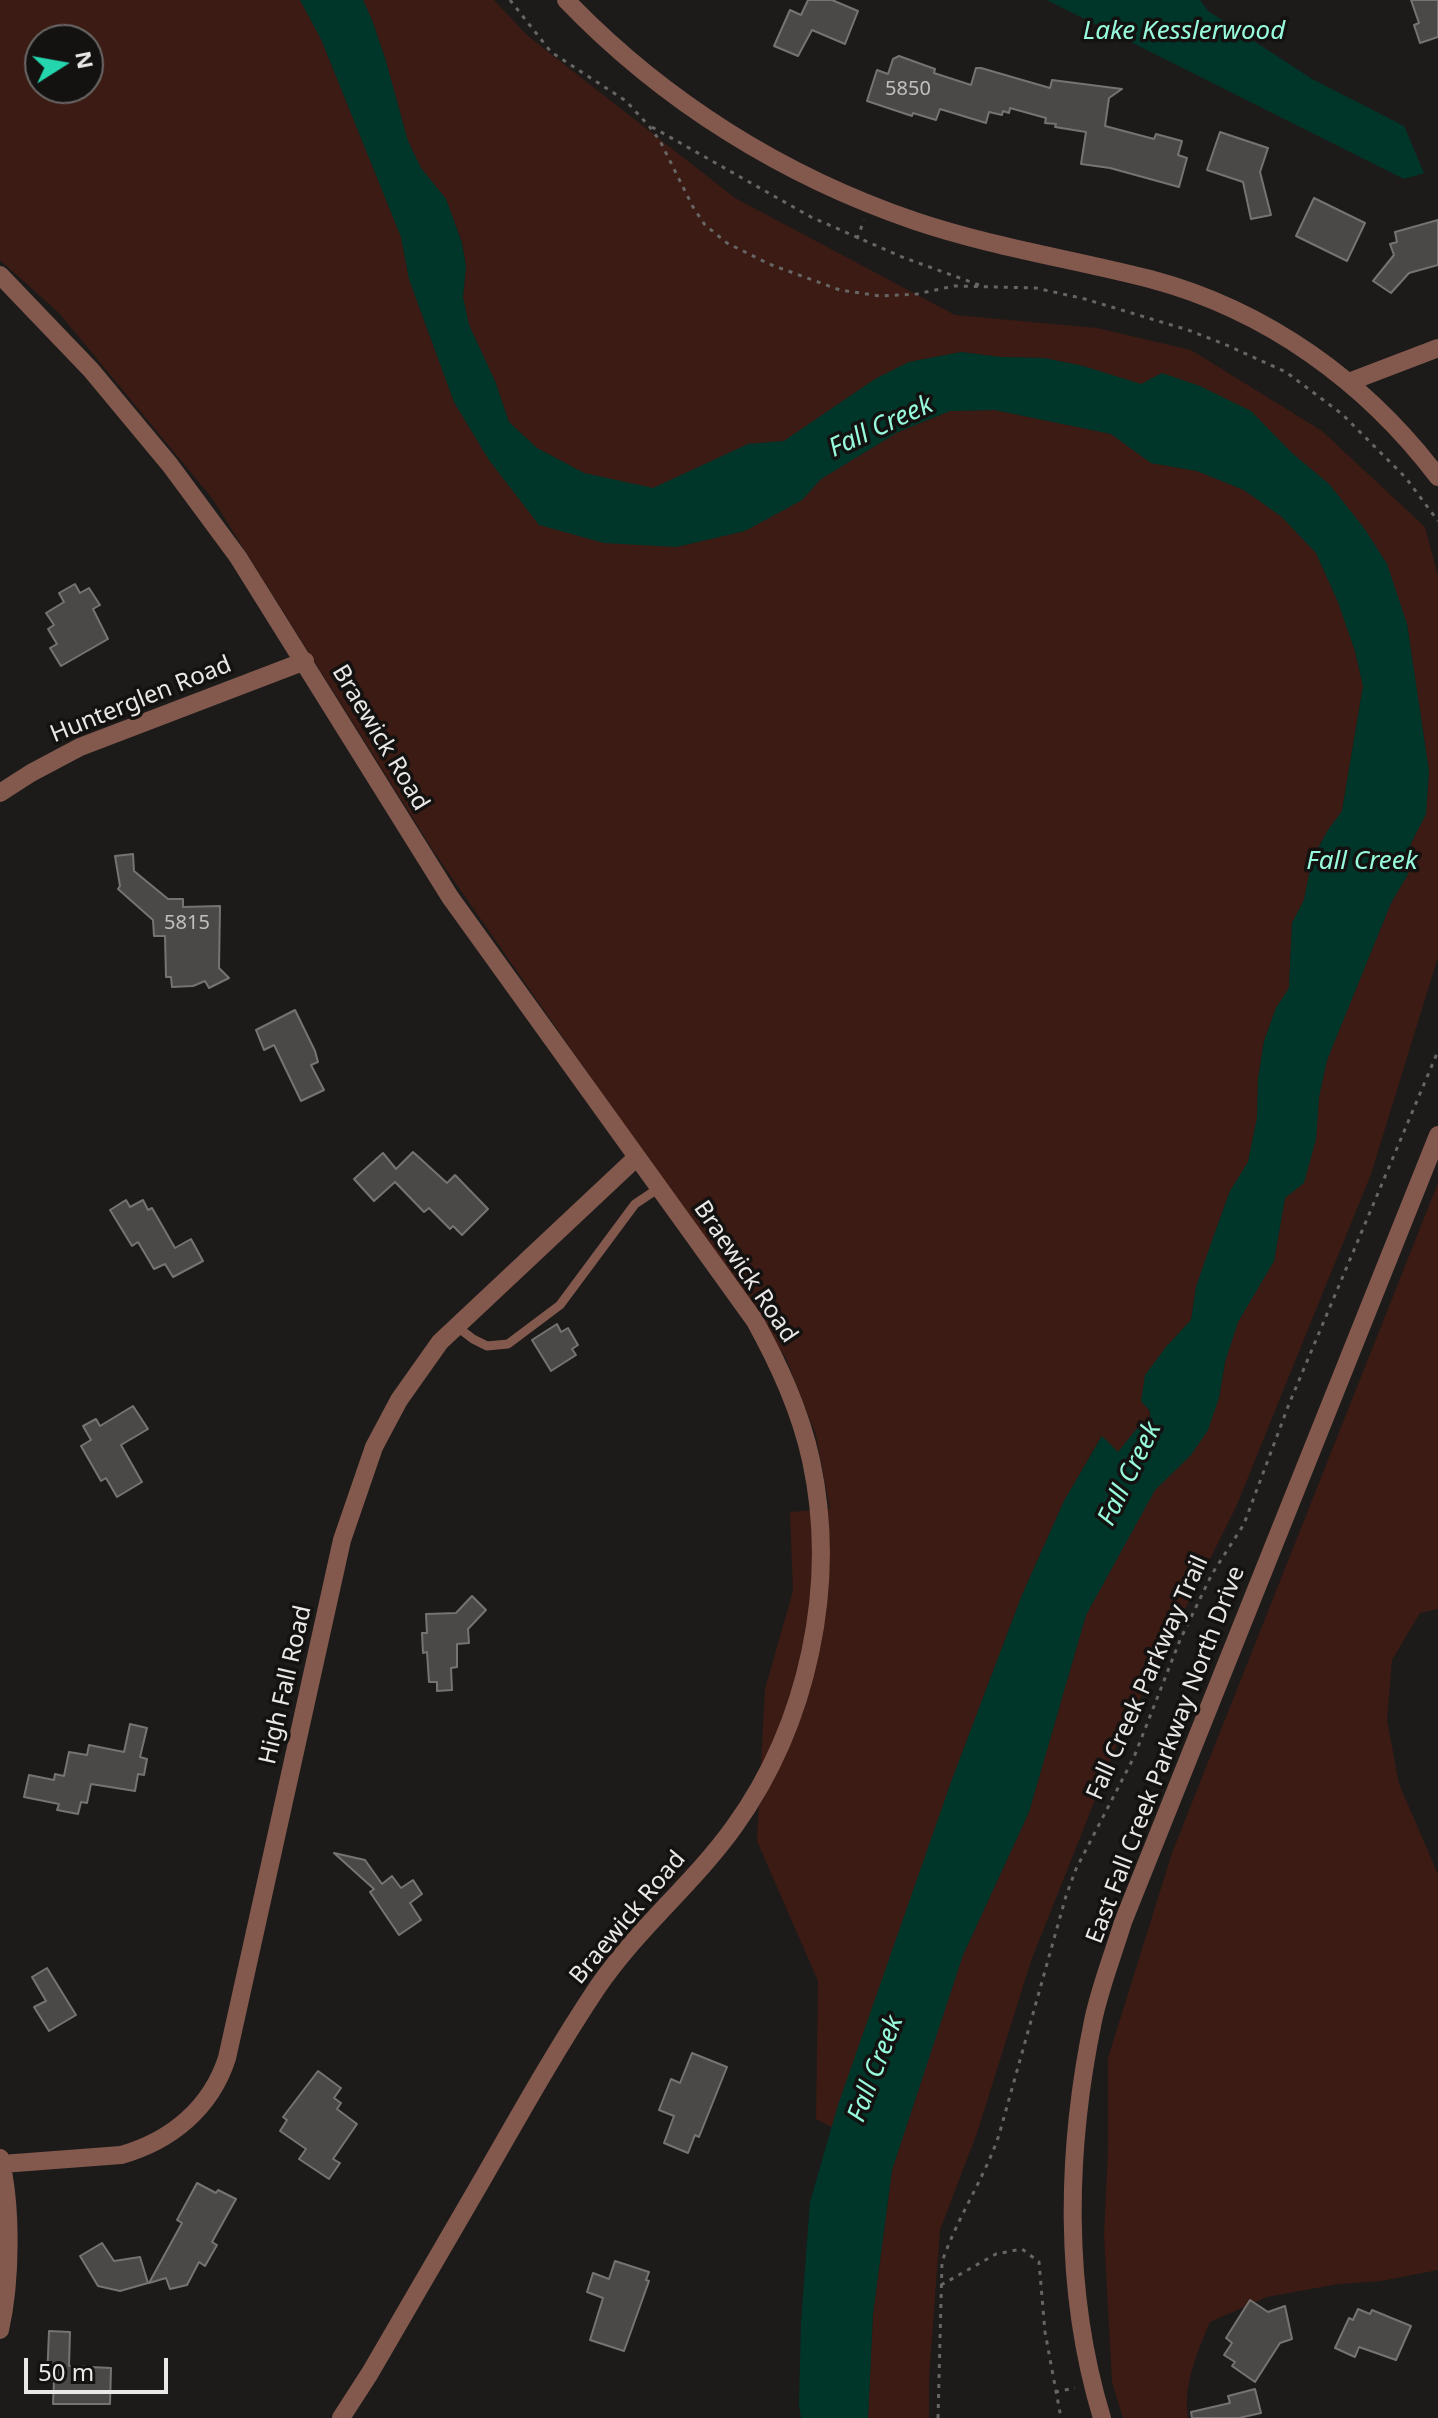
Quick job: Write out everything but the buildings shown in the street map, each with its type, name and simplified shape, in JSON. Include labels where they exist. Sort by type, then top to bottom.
[{"type":"street","points":[[566,0],[604,38],[676,97],[723,129],[807,177],[873,206],[939,229],[1152,280],[1200,295],[1278,332],[1349,382],[1409,440],[1438,477]]},
{"type":"street","name":"Braewick Road","points":[[0,275],[91,370],[170,465],[238,557],[450,897],[755,1321],[782,1373],[802,1426],[814,1477],[821,1548],[817,1618],[806,1671],[783,1737],[750,1803],[707,1862],[599,1985],[550,2061],[341,2418]]},
{"type":"street","points":[[1349,382],[1438,348]]},
{"type":"street","name":"Hunterglen Road","points":[[0,793],[80,747],[305,661]]},
{"type":"street","name":"East Fall Creek Parkway North Drive","points":[[1102,2418],[1081,2318],[1072,2200],[1081,2082],[1098,1999],[1123,1922],[1438,1135]]},
{"type":"street","name":"High Fall Road","points":[[1,2161],[121,2155],[147,2147],[178,2129],[190,2118],[217,2082],[227,2058],[346,1523],[366,1464],[390,1416],[430,1356],[456,1326],[637,1157]]},
{"type":"street","points":[[0,2330],[7,2253],[7,2210],[1,2161]]},
{"type":"lane","points":[[456,1326],[487,1346],[508,1344],[560,1305],[619,1222],[635,1204],[659,1188]]},
{"type":"path","points":[[510,0],[551,52],[626,101],[660,141],[705,225],[744,253],[840,290],[860,294],[909,295],[954,286],[1036,288],[1085,299],[1188,330],[1286,372],[1361,431],[1424,498],[1438,521]]},
{"type":"path","points":[[649,126],[811,217],[902,257],[983,286]]},
{"type":"path","name":"Fall Creek Parkway Trail","points":[[938,2418],[942,2262],[988,2167],[999,2135],[1066,1896],[1076,1869],[1134,1757],[1197,1604],[1249,1512],[1294,1393],[1438,1051]]},
{"type":"path","points":[[941,2285],[1008,2250],[1022,2249],[1039,2262],[1045,2332],[1061,2418]]},
{"type":"shaded area","points":[[0,0],[300,0],[321,39],[401,237],[409,279],[454,402],[489,460],[540,525],[676,547],[745,531],[802,500],[821,479],[898,432],[950,411],[995,410],[1111,434],[1151,463],[1197,471],[1244,490],[1282,517],[1316,553],[1338,602],[1363,686],[1342,811],[1312,859],[1304,900],[1292,923],[1289,988],[1276,1008],[1264,1041],[1258,1079],[1257,1118],[1248,1162],[1230,1191],[1214,1235],[1196,1287],[1191,1320],[1145,1376],[1150,1418],[1139,1426],[1118,1453],[1101,1437],[1064,1501],[1022,1595],[951,1782],[832,2127],[816,2119],[818,1981],[757,1841],[765,1689],[793,1591],[790,1512],[830,1509],[816,1435],[786,1358],[434,852],[212,498],[59,313],[0,260]]},
{"type":"shaded area","points":[[363,0],[494,0],[528,36],[735,198],[955,315],[1097,328],[1191,350],[1322,431],[1425,527],[1438,576],[1438,957],[1371,1174],[1236,1507],[1116,1747],[1031,1961],[977,2133],[940,2230],[929,2418],[868,2418],[873,2314],[892,2170],[963,1955],[1029,1812],[1086,1615],[1155,1490],[1191,1455],[1219,1398],[1225,1362],[1238,1322],[1274,1261],[1285,1198],[1316,1139],[1319,1097],[1327,1060],[1391,903],[1408,874],[1411,843],[1426,814],[1429,771],[1407,624],[1387,564],[1364,528],[1329,484],[1292,453],[1141,384],[1044,358],[961,352],[909,362],[875,379],[784,441],[748,444],[653,489],[584,473],[537,448],[509,422],[495,381],[469,325],[463,297],[466,267],[462,242],[446,199],[421,168],[408,141],[385,58]]},
{"type":"shaded area","points":[[1438,1183],[1438,1609],[1420,1613],[1392,1660],[1387,1720],[1399,1784],[1438,1874],[1438,2270],[1267,2297],[1210,2322],[1189,2381],[1188,2418],[1123,2418],[1112,2382],[1104,2234],[1108,2058],[1172,1853]]},
{"type":"water","name":"Fall Creek","points":[[300,0],[363,0],[385,58],[408,141],[421,168],[446,199],[462,243],[466,267],[463,297],[469,325],[495,381],[509,422],[537,448],[584,473],[653,488],[748,444],[784,441],[875,379],[909,362],[961,352],[1044,358],[1141,384],[1162,373],[1200,386],[1251,411],[1292,453],[1329,484],[1364,528],[1387,564],[1407,624],[1429,771],[1426,814],[1411,843],[1408,874],[1391,903],[1327,1060],[1319,1097],[1316,1139],[1304,1183],[1285,1198],[1274,1261],[1238,1322],[1208,1430],[1191,1455],[1155,1490],[1086,1615],[1029,1812],[963,1955],[892,2170],[873,2314],[868,2418],[801,2418],[801,2322],[810,2202],[838,2105],[951,1782],[1022,1595],[1064,1501],[1102,1436],[1118,1452],[1139,1426],[1150,1418],[1150,1411],[1141,1401],[1145,1375],[1191,1320],[1196,1287],[1214,1235],[1230,1191],[1248,1162],[1257,1118],[1258,1079],[1264,1041],[1276,1008],[1289,988],[1292,923],[1304,900],[1312,859],[1342,811],[1363,686],[1355,651],[1316,553],[1282,517],[1244,490],[1197,471],[1151,463],[1111,434],[995,410],[950,411],[898,432],[821,479],[802,500],[745,531],[676,547],[604,543],[539,525],[489,460],[454,402],[409,279],[401,237],[321,39]]},
{"type":"water","name":"Lake Kesslerwood","points":[[1047,0],[1200,0],[1208,11],[1312,79],[1404,126],[1424,173],[1404,179]]}]
